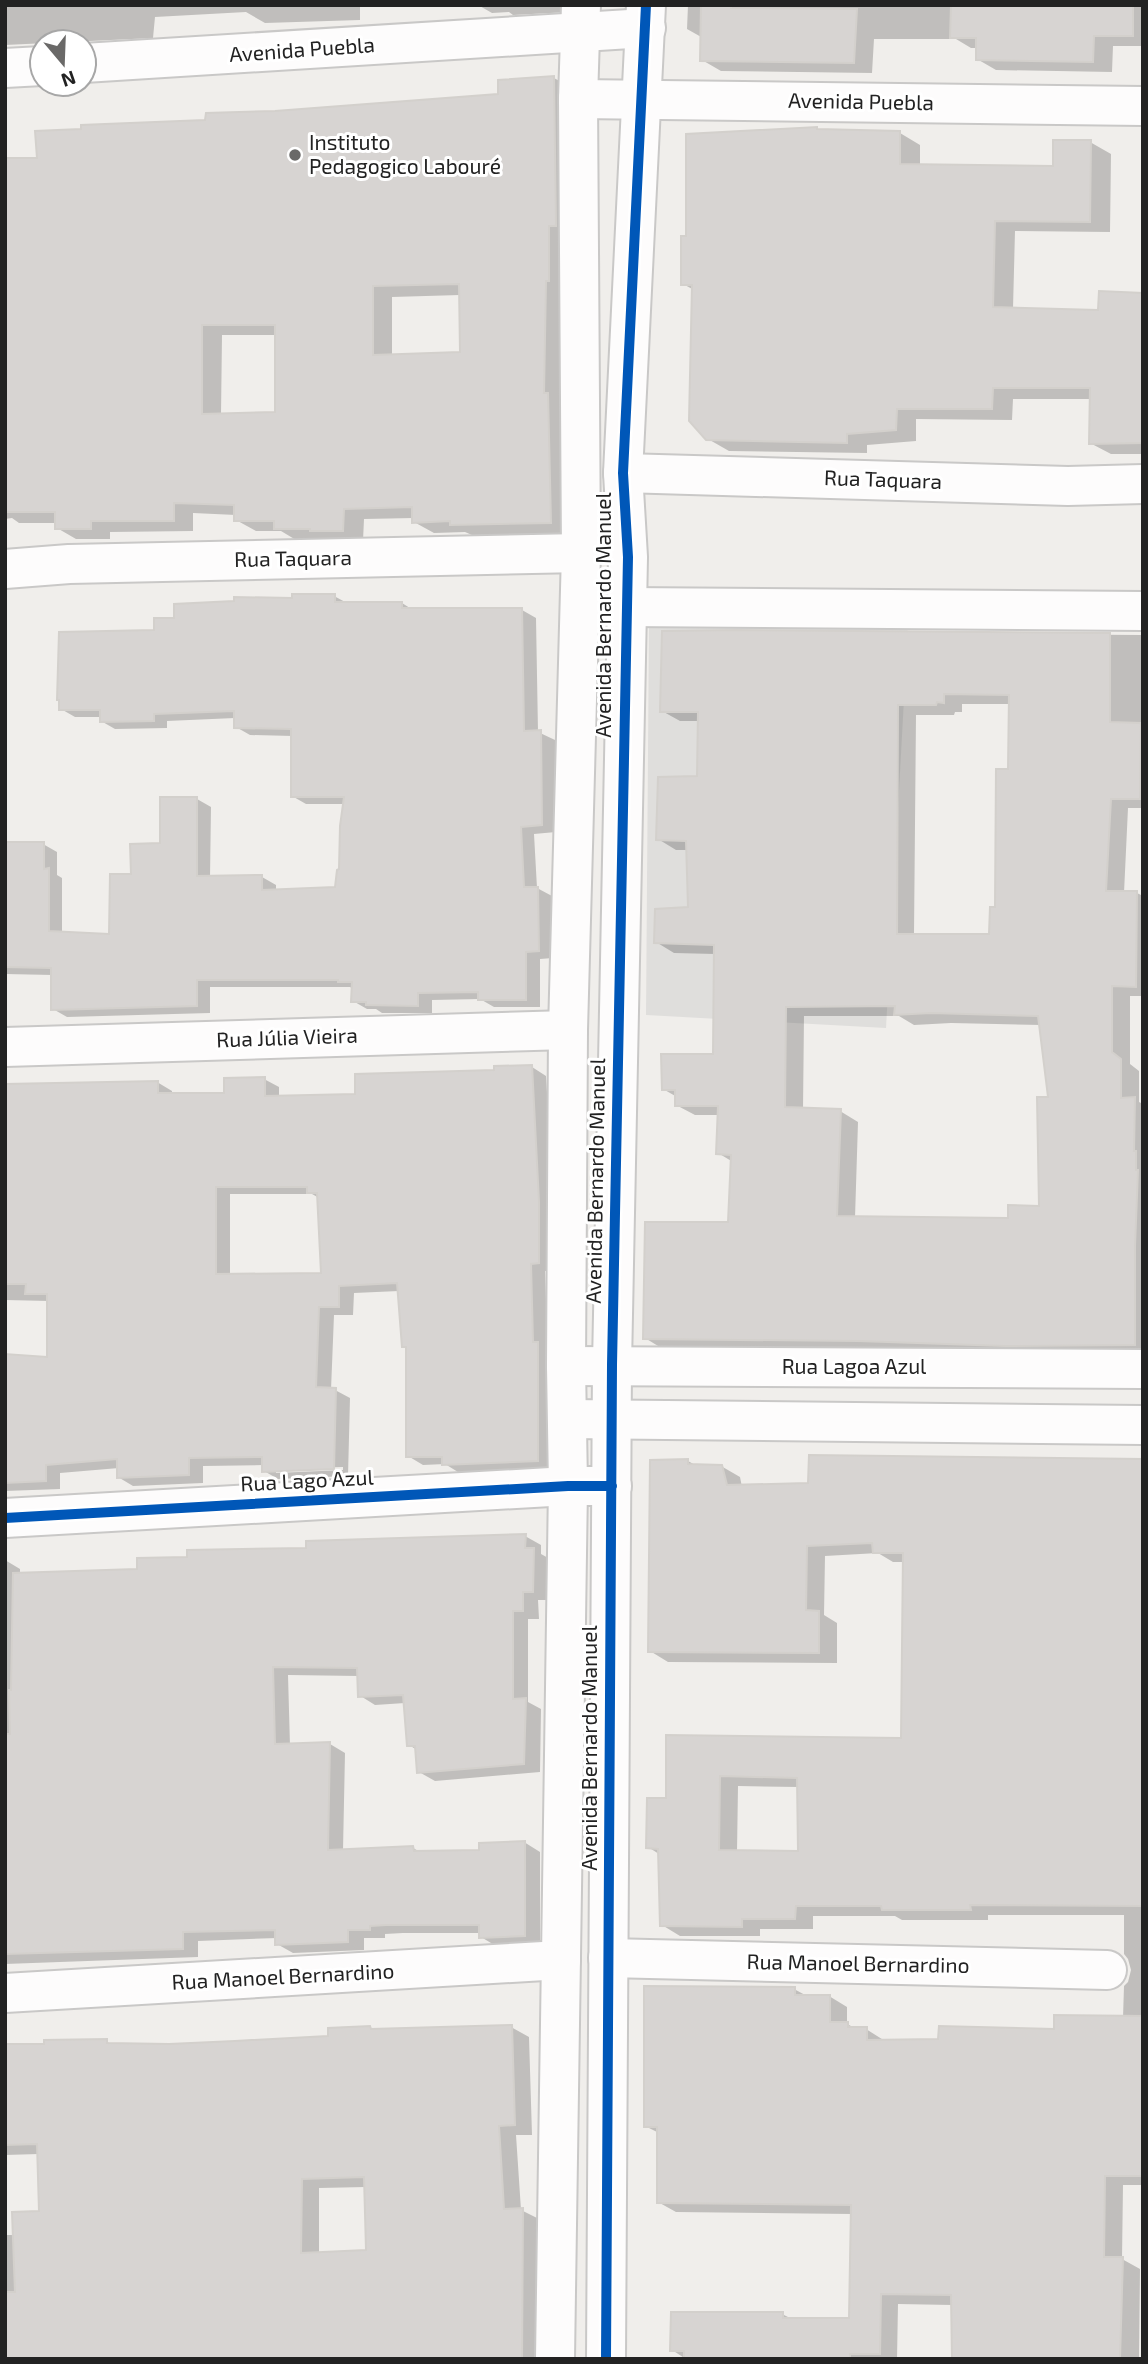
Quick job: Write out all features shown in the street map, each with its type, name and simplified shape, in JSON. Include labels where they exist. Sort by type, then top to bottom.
[{"type":"street","name":"Avenida Puebla","points":[[98,62],[581,19],[646,17]]},
{"type":"street","name":"Avenida Bernardo Manuel","points":[[606,2359],[612,1366],[628,557],[623,473],[646,17]]},
{"type":"street","name":"Avenida Bernardo Manuel","points":[[555,2359],[568,1486],[568,1030],[581,553],[581,19]]},
{"type":"street","points":[[5,68],[28,67]]},
{"type":"street","name":"Avenida Puebla","points":[[579,99],[1143,106]]},
{"type":"street","name":"Rua Taquara","points":[[623,473],[1068,486],[1143,484]]},
{"type":"street","name":"Rua Taquara","points":[[5,569],[69,564],[581,553]]},
{"type":"street","points":[[626,607],[1143,611]]},
{"type":"street","points":[[571,878],[622,881]]},
{"type":"street","name":"Rua Júlia Vieira","points":[[5,1047],[568,1030]]},
{"type":"street","name":"Rua Lagoa Azul","points":[[566,1366],[1143,1369]]},
{"type":"street","points":[[568,1419],[1143,1426]]},
{"type":"street","name":"Rua Lago Azul","points":[[5,1518],[568,1486],[612,1486]]},
{"type":"street","name":"Rua Manoel Bernardino","points":[[608,1958],[1107,1970]]},
{"type":"street","name":"Rua Manoel Bernardino","points":[[5,1993],[561,1961]]},
{"type":"street","points":[[556,2275],[607,2277]]},
{"type":"shaded area","points":[[649,620],[908,626],[886,1028],[646,1015]]},
{"type":"building","points":[[701,5],[731,5],[731,8],[857,9],[854,63],[700,61]]},
{"type":"building","points":[[951,5],[1133,5],[1133,36],[1094,36],[1093,62],[976,60],[976,38],[950,38]]},
{"type":"building","points":[[554,76],[556,226],[549,226],[544,393],[548,393],[551,523],[412,523],[412,507],[344,509],[343,531],[310,531],[274,529],[274,521],[234,521],[234,505],[174,503],[174,521],[91,521],[91,529],[55,529],[55,512],[5,512],[5,158],[37,158],[35,131],[81,129],[81,125],[205,120],[206,113],[275,111],[498,94],[498,80]],"holes":[[[459,284],[460,352],[373,355],[373,286]],[[202,325],[275,325],[275,412],[202,414]]]},
{"type":"building","points":[[817,127],[900,131],[900,164],[1053,166],[1053,140],[1091,140],[1090,222],[995,221],[993,307],[1098,310],[1099,291],[1143,293],[1143,443],[1089,444],[1090,388],[993,388],[992,409],[897,409],[896,430],[847,434],[847,443],[706,440],[689,421],[692,285],[681,285],[681,236],[686,236],[686,134]]},
{"type":"building","points":[[292,594],[335,594],[335,602],[402,602],[402,608],[522,608],[524,731],[541,730],[542,825],[521,827],[524,887],[538,887],[539,951],[526,952],[526,1000],[478,1000],[478,992],[418,993],[418,1006],[366,1005],[366,1002],[351,1002],[352,982],[197,980],[197,1006],[51,1010],[51,968],[5,967],[5,842],[44,842],[44,869],[49,868],[49,931],[109,934],[110,874],[131,874],[130,844],[160,843],[160,797],[197,797],[197,876],[262,875],[262,890],[335,887],[339,869],[344,797],[291,797],[291,729],[234,728],[234,711],[154,714],[154,721],[100,722],[100,710],[59,710],[57,700],[59,632],[154,630],[154,618],[174,618],[174,604],[234,601],[234,597],[292,598]]},
{"type":"building","points":[[662,631],[1110,633],[1110,722],[1141,723],[1140,799],[1111,799],[1106,891],[1137,891],[1136,987],[1112,986],[1112,1052],[1121,1059],[1121,1098],[1135,1097],[1134,1151],[1138,1170],[1135,1345],[1005,1346],[858,1341],[643,1339],[645,1222],[728,1222],[731,1155],[716,1154],[718,1106],[675,1106],[675,1090],[662,1090],[661,1054],[713,1054],[714,945],[654,943],[655,909],[688,907],[686,841],[656,840],[658,777],[697,776],[698,712],[660,712]],"holes":[[[944,694],[1009,695],[1008,769],[996,769],[995,907],[990,907],[989,934],[897,934],[898,705],[936,705],[937,702],[944,703]],[[895,1006],[894,1015],[931,1013],[1038,1016],[1048,1097],[1037,1097],[1039,1206],[1008,1205],[1008,1218],[837,1216],[841,1109],[785,1107],[786,1007]]]},
{"type":"building","points":[[532,1065],[539,1202],[539,1263],[531,1264],[533,1342],[538,1342],[538,1461],[442,1465],[442,1457],[406,1457],[406,1347],[402,1347],[397,1283],[339,1286],[339,1307],[319,1307],[316,1387],[336,1388],[334,1469],[262,1472],[262,1457],[189,1458],[189,1475],[117,1478],[117,1459],[46,1465],[46,1481],[5,1483],[5,1354],[47,1357],[47,1294],[25,1294],[26,1284],[5,1284],[5,1084],[158,1081],[158,1093],[224,1093],[224,1078],[265,1077],[265,1096],[355,1094],[355,1074],[494,1070],[494,1066]],"holes":[[[216,1187],[307,1187],[307,1193],[317,1193],[321,1273],[216,1274]]]},
{"type":"building","points":[[809,1455],[1143,1459],[1143,1906],[970,1905],[971,1910],[882,1910],[881,1906],[796,1906],[795,1919],[742,1919],[742,1927],[660,1926],[658,1849],[646,1848],[647,1798],[666,1798],[666,1735],[901,1738],[903,1553],[873,1553],[872,1543],[807,1546],[806,1610],[819,1611],[819,1653],[648,1652],[650,1460],[688,1459],[688,1464],[722,1465],[727,1485],[808,1483]],"holes":[[[720,1776],[797,1778],[798,1851],[719,1850]]]},
{"type":"building","points":[[526,1534],[525,1548],[534,1548],[533,1592],[523,1592],[523,1611],[513,1611],[513,1699],[526,1698],[524,1764],[417,1773],[415,1746],[407,1746],[403,1695],[358,1697],[357,1668],[273,1667],[275,1744],[330,1742],[328,1850],[413,1846],[414,1851],[479,1850],[479,1843],[525,1841],[525,1936],[479,1938],[479,1925],[386,1925],[370,1926],[370,1930],[348,1930],[348,1942],[275,1945],[275,1930],[183,1932],[183,1949],[5,1954],[6,1734],[10,1734],[13,1573],[137,1569],[137,1558],[187,1557],[187,1550],[306,1548],[306,1541]]},
{"type":"building","points":[[644,1986],[795,1987],[795,1995],[830,1995],[830,2022],[848,2022],[848,2027],[867,2027],[867,2040],[938,2039],[939,2026],[1054,2029],[1054,2015],[1143,2016],[1143,2176],[1105,2176],[1104,2257],[1123,2257],[1120,2359],[952,2359],[951,2295],[881,2294],[880,2354],[850,2354],[850,2359],[684,2359],[684,2351],[670,2351],[671,2312],[783,2312],[783,2318],[849,2318],[851,2205],[657,2203],[657,2127],[644,2127]]},
{"type":"building","points":[[512,2025],[515,2125],[499,2126],[504,2209],[523,2208],[522,2359],[5,2359],[5,2292],[15,2292],[12,2212],[39,2211],[37,2144],[5,2145],[5,2044],[107,2039],[107,2043],[169,2044],[328,2036],[328,2028],[370,2026],[371,2029]],"holes":[[[364,2177],[366,2250],[301,2253],[302,2179]]]},
{"type":"cycle path","points":[[606,2359],[612,1365],[628,557],[623,473],[646,5]]},
{"type":"cycle path","points":[[5,1518],[568,1486],[612,1486]]},
{"type":"place","name":"Instituto Pedagogico Labouré","points":[[295,155]]}]
